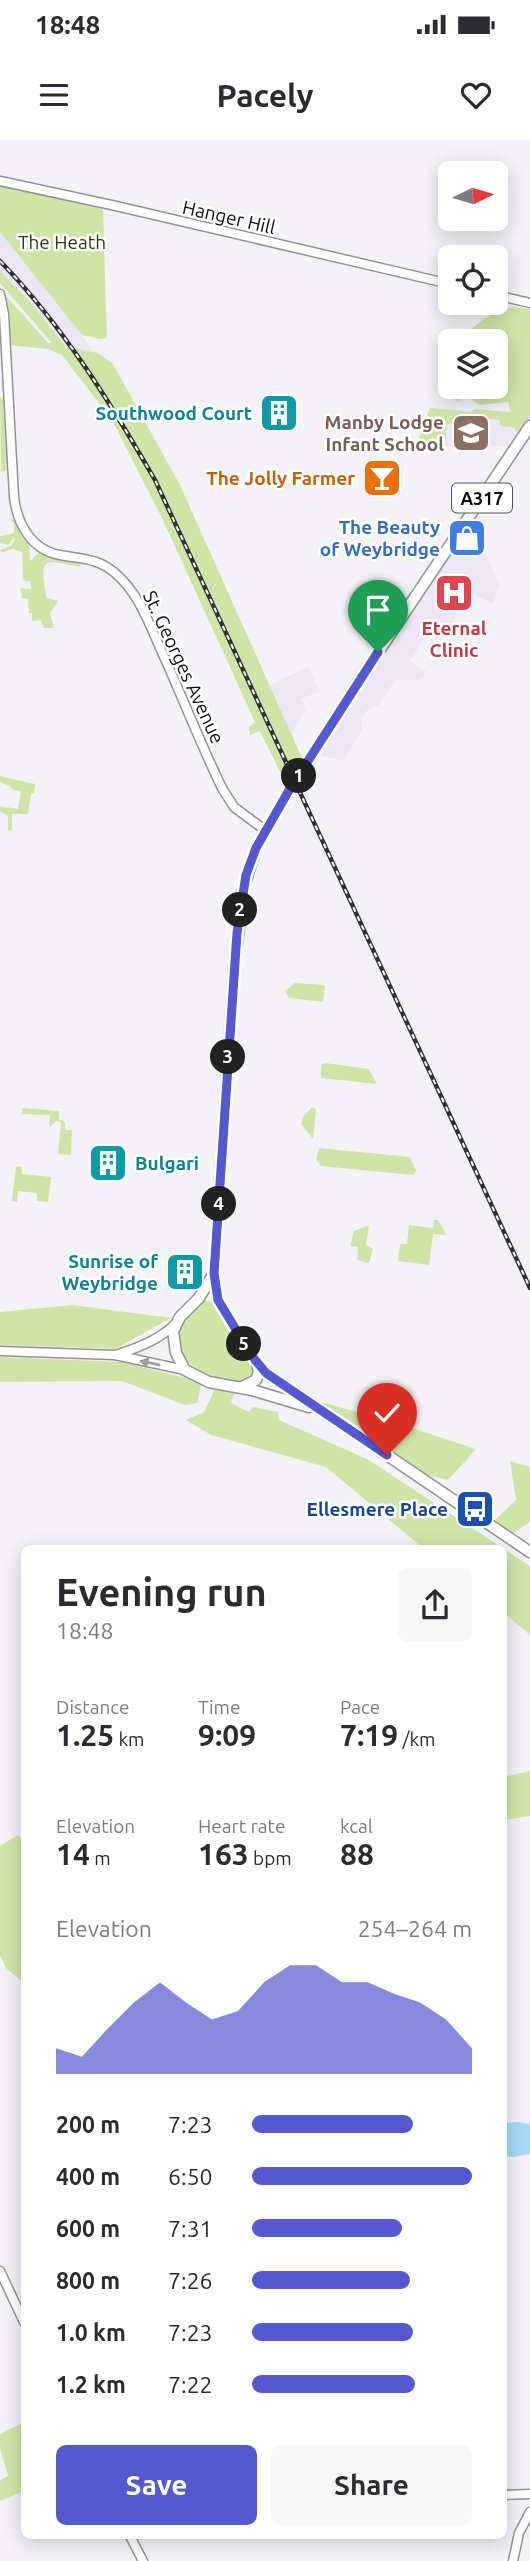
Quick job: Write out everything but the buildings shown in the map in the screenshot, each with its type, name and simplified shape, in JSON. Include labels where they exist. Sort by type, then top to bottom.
[{"type":"main road","name":"Hanger Hill","points":[[0,181],[438,282]]},
{"type":"main road","name":"St. Georges Avenue","points":[[0,294],[4,314],[15,509],[26,532],[50,552],[96,560],[125,583],[144,613],[222,788],[237,810],[266,831]]},
{"type":"main road","points":[[508,298],[530,303]]},
{"type":"main road","name":"A317","points":[[291,1397],[257,1363],[218,1300],[214,1273],[237,933],[247,873],[256,848],[290,789],[360,679],[530,426]]},
{"type":"main road","name":"A317","points":[[176,1323],[200,1298],[214,1273]]},
{"type":"main road","points":[[200,1298],[218,1300]]},
{"type":"main road","points":[[115,1355],[139,1347],[176,1323]]},
{"type":"main road","points":[[176,1323],[173,1344],[185,1370]]},
{"type":"main road","points":[[0,1351],[115,1355],[185,1370]]},
{"type":"main road","points":[[241,1388],[256,1380],[259,1372],[257,1363]]},
{"type":"main road","name":"A317","points":[[185,1370],[209,1382],[291,1397],[318,1410],[530,1552]]},
{"type":"main road","points":[[0,2271],[21,2316]]},
{"type":"main road","points":[[507,2495],[528,2497],[529,2515],[514,2547],[513,2561]]},
{"type":"main road","points":[[132,2539],[143,2561]]},
{"type":"shaded area","points":[[0,232],[75,324],[94,353],[53,344],[0,283]]},
{"type":"shaded area","name":"Manby Lodge Infant School","points":[[430,408],[530,415],[530,420],[512,446],[420,447],[418,441]]},
{"type":"shaded area","points":[[466,524],[480,543],[499,585],[493,604],[466,590],[451,628],[431,618],[421,635],[424,639],[410,661],[426,671],[423,678],[395,680],[380,704],[368,709],[361,719],[362,730],[343,761],[312,754]]},
{"type":"shaded area","points":[[308,667],[320,691],[301,699],[306,710],[291,733],[270,685]]},
{"type":"green space","name":"The Heath","points":[[0,185],[103,209],[107,338],[82,335],[0,232]]},
{"type":"green space","points":[[0,271],[32,304],[66,347],[98,353],[113,364],[180,485],[303,760],[287,786],[260,731],[250,735],[249,727],[255,722],[162,518],[112,420],[62,355],[48,349],[9,345],[6,296],[48,343],[52,343],[0,283]]},
{"type":"green space","points":[[508,309],[530,309],[530,417],[519,432],[513,427],[501,426],[499,420],[493,419],[447,424],[445,446],[420,447],[418,441],[430,408],[510,412],[508,402],[479,405],[472,399],[508,399],[508,329],[471,329],[492,315],[508,315]]},
{"type":"green space","points":[[5,397],[9,470],[1,472],[0,398]]},
{"type":"green space","points":[[9,519],[14,520],[29,542],[30,561],[41,551],[82,558],[80,567],[51,562],[44,568],[47,598],[58,601],[50,613],[54,628],[44,628],[39,616],[40,620],[32,621],[28,599],[22,598],[20,588],[31,589],[30,581],[23,579],[22,552],[13,549],[2,552],[0,550],[11,546],[15,540],[14,538],[8,545],[0,543],[0,536],[14,533],[14,523]]},
{"type":"green space","points":[[0,776],[35,784],[28,814],[12,814],[12,830],[8,830],[8,816],[0,811],[0,806],[18,809],[21,791],[13,790],[0,782]]},
{"type":"green space","points":[[295,983],[325,985],[323,1002],[289,998],[285,991]]},
{"type":"green space","points":[[325,1063],[369,1069],[377,1084],[321,1078],[321,1065]]},
{"type":"green space","points":[[312,1107],[316,1109],[313,1139],[301,1124],[303,1117]]},
{"type":"green space","points":[[22,1108],[59,1111],[59,1119],[65,1122],[65,1130],[72,1130],[71,1155],[58,1154],[61,1122],[56,1121],[49,1128],[50,1115],[22,1114]]},
{"type":"green space","points":[[319,1148],[410,1157],[416,1171],[413,1175],[321,1166],[316,1160]]},
{"type":"green space","points":[[16,1166],[22,1167],[22,1174],[51,1177],[48,1202],[37,1201],[37,1193],[18,1191],[17,1202],[12,1201]]},
{"type":"green space","points":[[434,1220],[438,1220],[446,1235],[433,1234],[429,1265],[398,1261],[400,1244],[407,1244],[409,1225],[433,1228]]},
{"type":"green space","points":[[369,1225],[366,1245],[373,1249],[369,1263],[357,1260],[358,1247],[350,1246],[354,1231]]},
{"type":"green space","points":[[202,1300],[216,1302],[253,1365],[251,1380],[239,1383],[224,1380],[205,1373],[184,1357],[179,1336],[190,1312]]},
{"type":"green space","points":[[72,1305],[171,1318],[115,1349],[0,1345],[0,1312]]},
{"type":"green space","points":[[0,1357],[122,1362],[202,1382],[197,1403],[185,1405],[122,1381],[0,1382]]},
{"type":"green space","points":[[215,1389],[235,1391],[231,1403],[249,1412],[253,1407],[278,1412],[279,1420],[367,1459],[498,1545],[419,1545],[326,1467],[211,1435],[186,1420],[204,1412]]},
{"type":"green space","points":[[318,1401],[476,1449],[448,1480],[424,1474]]},
{"type":"green space","points":[[510,1461],[530,1467],[530,1522],[512,1534],[495,1520],[516,1500]]},
{"type":"green space","points":[[507,1551],[530,1566],[530,1635],[507,1616]]},
{"type":"green space","points":[[530,1771],[530,1816],[507,1820],[507,1776]]},
{"type":"green space","points":[[18,1835],[21,1838],[21,1980],[6,1968],[0,1955],[0,1846]]},
{"type":"green space","points":[[21,2424],[21,2492],[0,2501],[0,2480],[8,2476],[0,2448],[0,2434]]},
{"type":"water","points":[[507,2123],[530,2124],[530,2154],[507,2156]]},
{"type":"railway","points":[[0,261],[65,338],[121,422],[155,480],[530,1288]]},
{"type":"place","name":"Southwood Court","points":[[279,413]]},
{"type":"place","name":"Manby Lodge Infant School","points":[[471,433]]},
{"type":"place","name":"The Jolly Farmer","points":[[382,478]]},
{"type":"place","name":"The Beauty of Weybridge","points":[[467,538]]},
{"type":"place","name":"Eternal Clinic","points":[[454,593]]},
{"type":"place","name":"Bulgari","points":[[108,1163]]},
{"type":"place","name":"Sunrise of Weybridge","points":[[185,1272]]},
{"type":"place","name":"Ellesmere Place","points":[[475,1509]]},
{"type":"route","points":[[378,652],[288,792],[256,848],[246,875],[237,933],[214,1273],[218,1300],[252,1356],[266,1373],[387,1455]]}]
